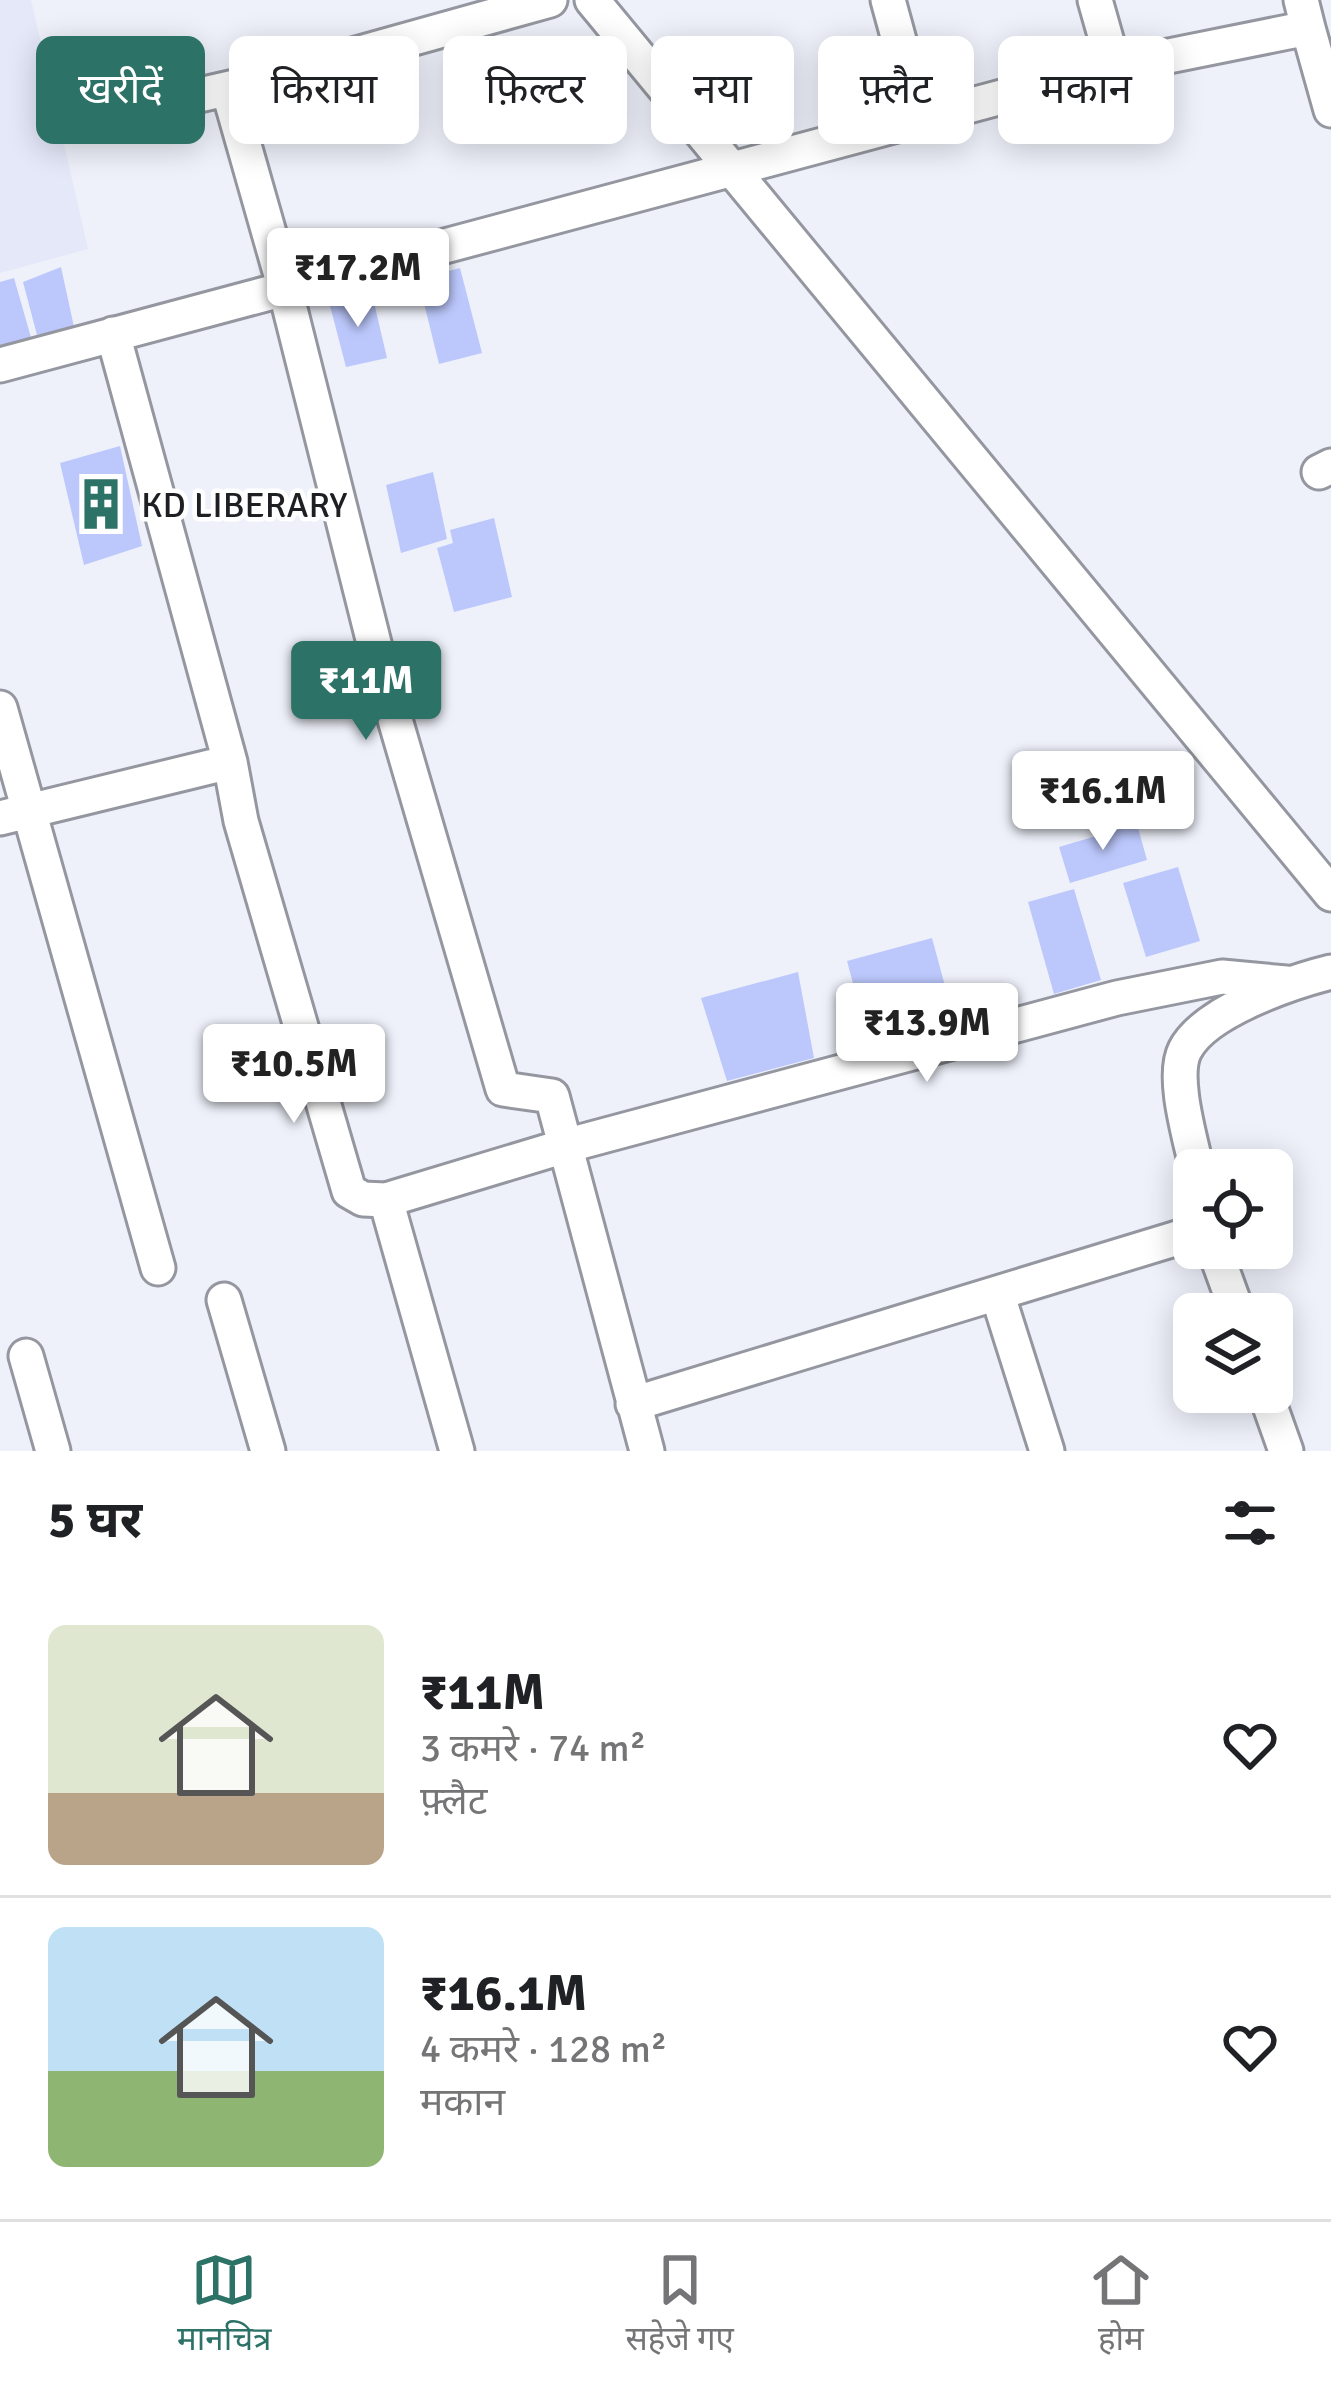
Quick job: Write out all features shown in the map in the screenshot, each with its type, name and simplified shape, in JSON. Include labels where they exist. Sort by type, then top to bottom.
[{"type":"street","points":[[205,94],[550,0]]},
{"type":"street","points":[[592,0],[1331,894]]},
{"type":"street","points":[[888,0],[898,36]]},
{"type":"street","points":[[1095,0],[1105,36]]},
{"type":"street","points":[[1174,50],[1304,14],[1331,110]]},
{"type":"street","points":[[228,89],[285,289],[382,675],[503,1088],[552,1096],[647,1451]]},
{"type":"street","points":[[0,365],[820,144]]},
{"type":"street","points":[[113,334],[230,761],[241,821],[349,1191],[363,1199],[386,1200],[565,1146],[1117,998],[1222,977],[1286,983]]},
{"type":"street","points":[[0,708],[14,815],[158,1268]]},
{"type":"street","points":[[14,815],[230,761]]},
{"type":"street","points":[[1192,1149],[1182,1100],[1183,1052],[1203,1028],[1286,983],[1331,972]]},
{"type":"street","points":[[386,1200],[457,1451]]},
{"type":"street","points":[[633,1404],[1173,1240]]},
{"type":"street","points":[[998,1296],[1047,1451]]},
{"type":"street","points":[[224,1300],[268,1451]]},
{"type":"street","points":[[26,1356],[52,1451]]},
{"type":"street","points":[[1272,1413],[1286,1451]]},
{"type":"shaded area","points":[[0,0],[31,0],[39,36],[36,144],[64,144],[88,249],[0,273]]},
{"type":"building","points":[[61,267],[74,327],[37,335],[23,282]]},
{"type":"building","points":[[460,268],[482,353],[439,364],[418,279]]},
{"type":"building","points":[[14,278],[32,341],[0,350],[0,282]]},
{"type":"building","points":[[372,294],[387,358],[346,367],[329,302]]},
{"type":"building","name":"KD LIBERARY","points":[[120,446],[142,546],[84,565],[60,463]]},
{"type":"building","points":[[433,472],[447,539],[401,553],[386,485]]},
{"type":"building","points":[[494,518],[512,597],[454,612],[437,548],[453,543],[450,530]]},
{"type":"building","points":[[1131,756],[1142,792],[1046,821],[1035,785]]},
{"type":"building","points":[[1137,824],[1147,860],[1070,883],[1059,847]]},
{"type":"building","points":[[1178,867],[1200,941],[1146,957],[1123,883]]},
{"type":"building","points":[[1074,889],[1101,980],[1054,994],[1028,902]]},
{"type":"building","points":[[932,938],[954,1019],[869,1043],[847,961]]},
{"type":"building","points":[[798,972],[814,1058],[727,1081],[701,998]]},
{"type":"place","name":"KD LIBERARY","points":[[101,504]]}]
